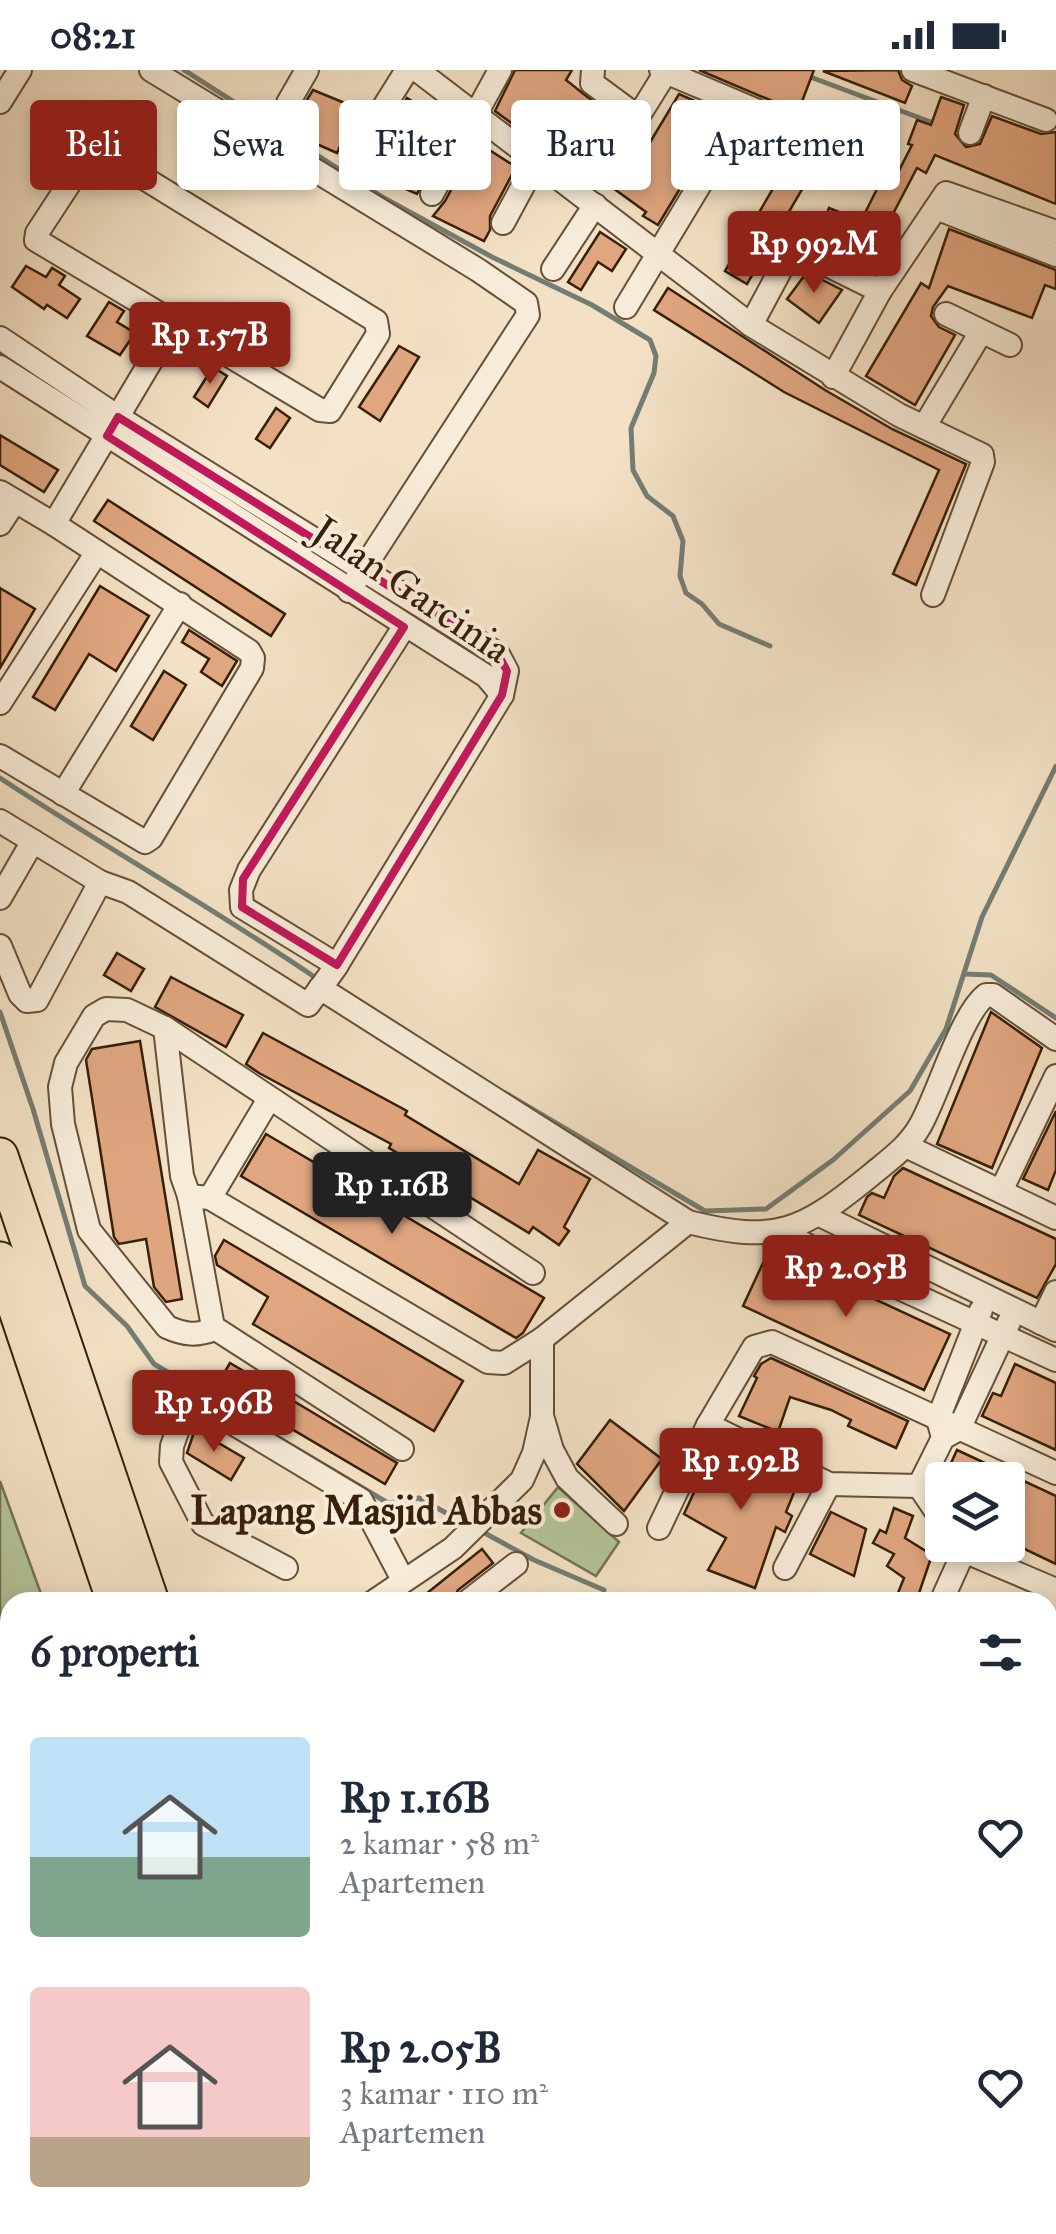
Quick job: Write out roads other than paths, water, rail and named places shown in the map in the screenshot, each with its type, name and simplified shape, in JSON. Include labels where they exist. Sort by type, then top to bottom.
[{"type":"highway","points":[[0,1156],[148,1592]]},
{"type":"highway","points":[[0,1260],[112,1592]]},
{"type":"street","points":[[0,102],[20,70]]},
{"type":"street","points":[[150,70],[478,270],[526,304],[528,315],[349,591]]},
{"type":"street","points":[[290,100],[307,70]]},
{"type":"street","points":[[388,100],[406,70]]},
{"type":"street","points":[[417,70],[458,100]]},
{"type":"street","points":[[484,100],[500,70]]},
{"type":"street","points":[[593,70],[592,83],[615,100]]},
{"type":"street","points":[[913,70],[1053,115]]},
{"type":"street","points":[[970,133],[987,70]]},
{"type":"street","points":[[648,100],[664,71],[728,100]]},
{"type":"street","points":[[491,125],[511,140]]},
{"type":"street","points":[[90,152],[107,155],[376,320],[378,334],[330,411],[320,410],[173,324],[36,240],[36,234],[90,152]]},
{"type":"street","points":[[432,194],[434,190]]},
{"type":"street","points":[[502,223],[521,190]]},
{"type":"street","points":[[577,190],[751,326],[924,428],[978,452],[983,462],[933,594]]},
{"type":"street","points":[[626,307],[695,190]]},
{"type":"street","points":[[833,376],[880,291],[944,194],[949,192],[1056,232]]},
{"type":"street","points":[[553,269],[595,204]]},
{"type":"street","points":[[936,208],[1056,255]]},
{"type":"street","points":[[751,326],[793,251],[804,251],[880,291]]},
{"type":"street","points":[[946,314],[1010,345]]},
{"type":"street","points":[[54,524],[173,324]]},
{"type":"street","points":[[924,428],[982,332]]},
{"type":"street","name":"Jalan Garcinia","points":[[0,338],[112,426],[349,591],[486,676],[502,695]]},
{"type":"street","name":"Jalan Garcinia","points":[[0,367],[362,568],[498,654],[507,671],[502,695]]},
{"type":"street","points":[[0,524],[8,496],[180,604],[250,651],[253,658],[252,668],[145,842],[0,756]]},
{"type":"street","points":[[0,703],[97,552]]},
{"type":"street","points":[[63,794],[180,604]]},
{"type":"street","points":[[324,982],[242,907],[241,890],[249,870],[404,627]]},
{"type":"street","points":[[324,982],[502,695]]},
{"type":"street","points":[[0,821],[100,882],[324,982],[688,1222],[750,1235],[782,1230],[820,1216],[906,1146],[920,1126],[980,1000],[992,995],[1056,1039]]},
{"type":"street","points":[[0,898],[32,841]]},
{"type":"street","points":[[0,946],[20,994],[27,1001],[36,1000],[100,882]]},
{"type":"street","points":[[215,1329],[186,1334],[167,1327],[88,1230],[63,1124],[62,1074],[94,1016],[106,1009],[116,1008],[165,1028],[532,1273]]},
{"type":"street","points":[[165,1028],[182,1176],[199,1197],[488,1362],[504,1363],[542,1339],[688,1222]]},
{"type":"street","points":[[1001,1191],[1056,1076]]},
{"type":"street","points":[[215,1329],[199,1197],[268,1099]]},
{"type":"street","points":[[906,1146],[1056,1218]]},
{"type":"street","points":[[820,1216],[1049,1326],[1056,1292]]},
{"type":"street","points":[[782,1230],[808,1246],[1056,1360]]},
{"type":"street","points":[[947,1429],[975,1323],[987,1297]]},
{"type":"street","points":[[919,1486],[1014,1310]]},
{"type":"street","points":[[215,1329],[402,1448]]},
{"type":"street","points":[[387,1592],[453,1548],[522,1480],[534,1454],[542,1418],[542,1339]]},
{"type":"street","points":[[659,1528],[708,1425],[754,1346],[767,1342],[947,1429],[1056,1473]]},
{"type":"street","points":[[286,1568],[204,1524],[171,1462],[172,1446],[185,1409],[194,1404],[206,1407],[361,1500],[403,1580]]},
{"type":"street","points":[[542,1418],[552,1450],[567,1478],[616,1524]]},
{"type":"street","points":[[708,1425],[828,1484],[919,1486]]},
{"type":"street","points":[[786,1568],[828,1484]]},
{"type":"street","points":[[919,1486],[925,1495]]},
{"type":"street","points":[[945,1592],[957,1562]]},
{"type":"street","points":[[991,1562],[1052,1592]]},
{"type":"street","points":[[481,1592],[516,1564]]},
{"type":"waterway","points":[[184,70],[384,198],[492,257],[592,305],[650,340],[656,356],[654,373],[631,428],[633,470],[647,496],[673,516],[683,541],[680,576],[686,593],[719,624],[770,646]]},
{"type":"waterway","points":[[805,75],[936,124]]},
{"type":"waterway","points":[[505,1093],[705,1211],[766,1209],[833,1160],[910,1091],[946,1029],[982,917],[1056,766]]},
{"type":"waterway","points":[[0,778],[316,978]]},
{"type":"waterway","points":[[964,974],[991,975],[1056,1018]]},
{"type":"waterway","points":[[0,1012],[85,1286],[127,1326],[154,1364],[388,1503],[419,1498],[466,1524]]},
{"type":"waterway","points":[[481,1531],[534,1560],[604,1590]]},
{"type":"place","name":"Lapang Masjid Abbas","points":[[562,1510]]}]
